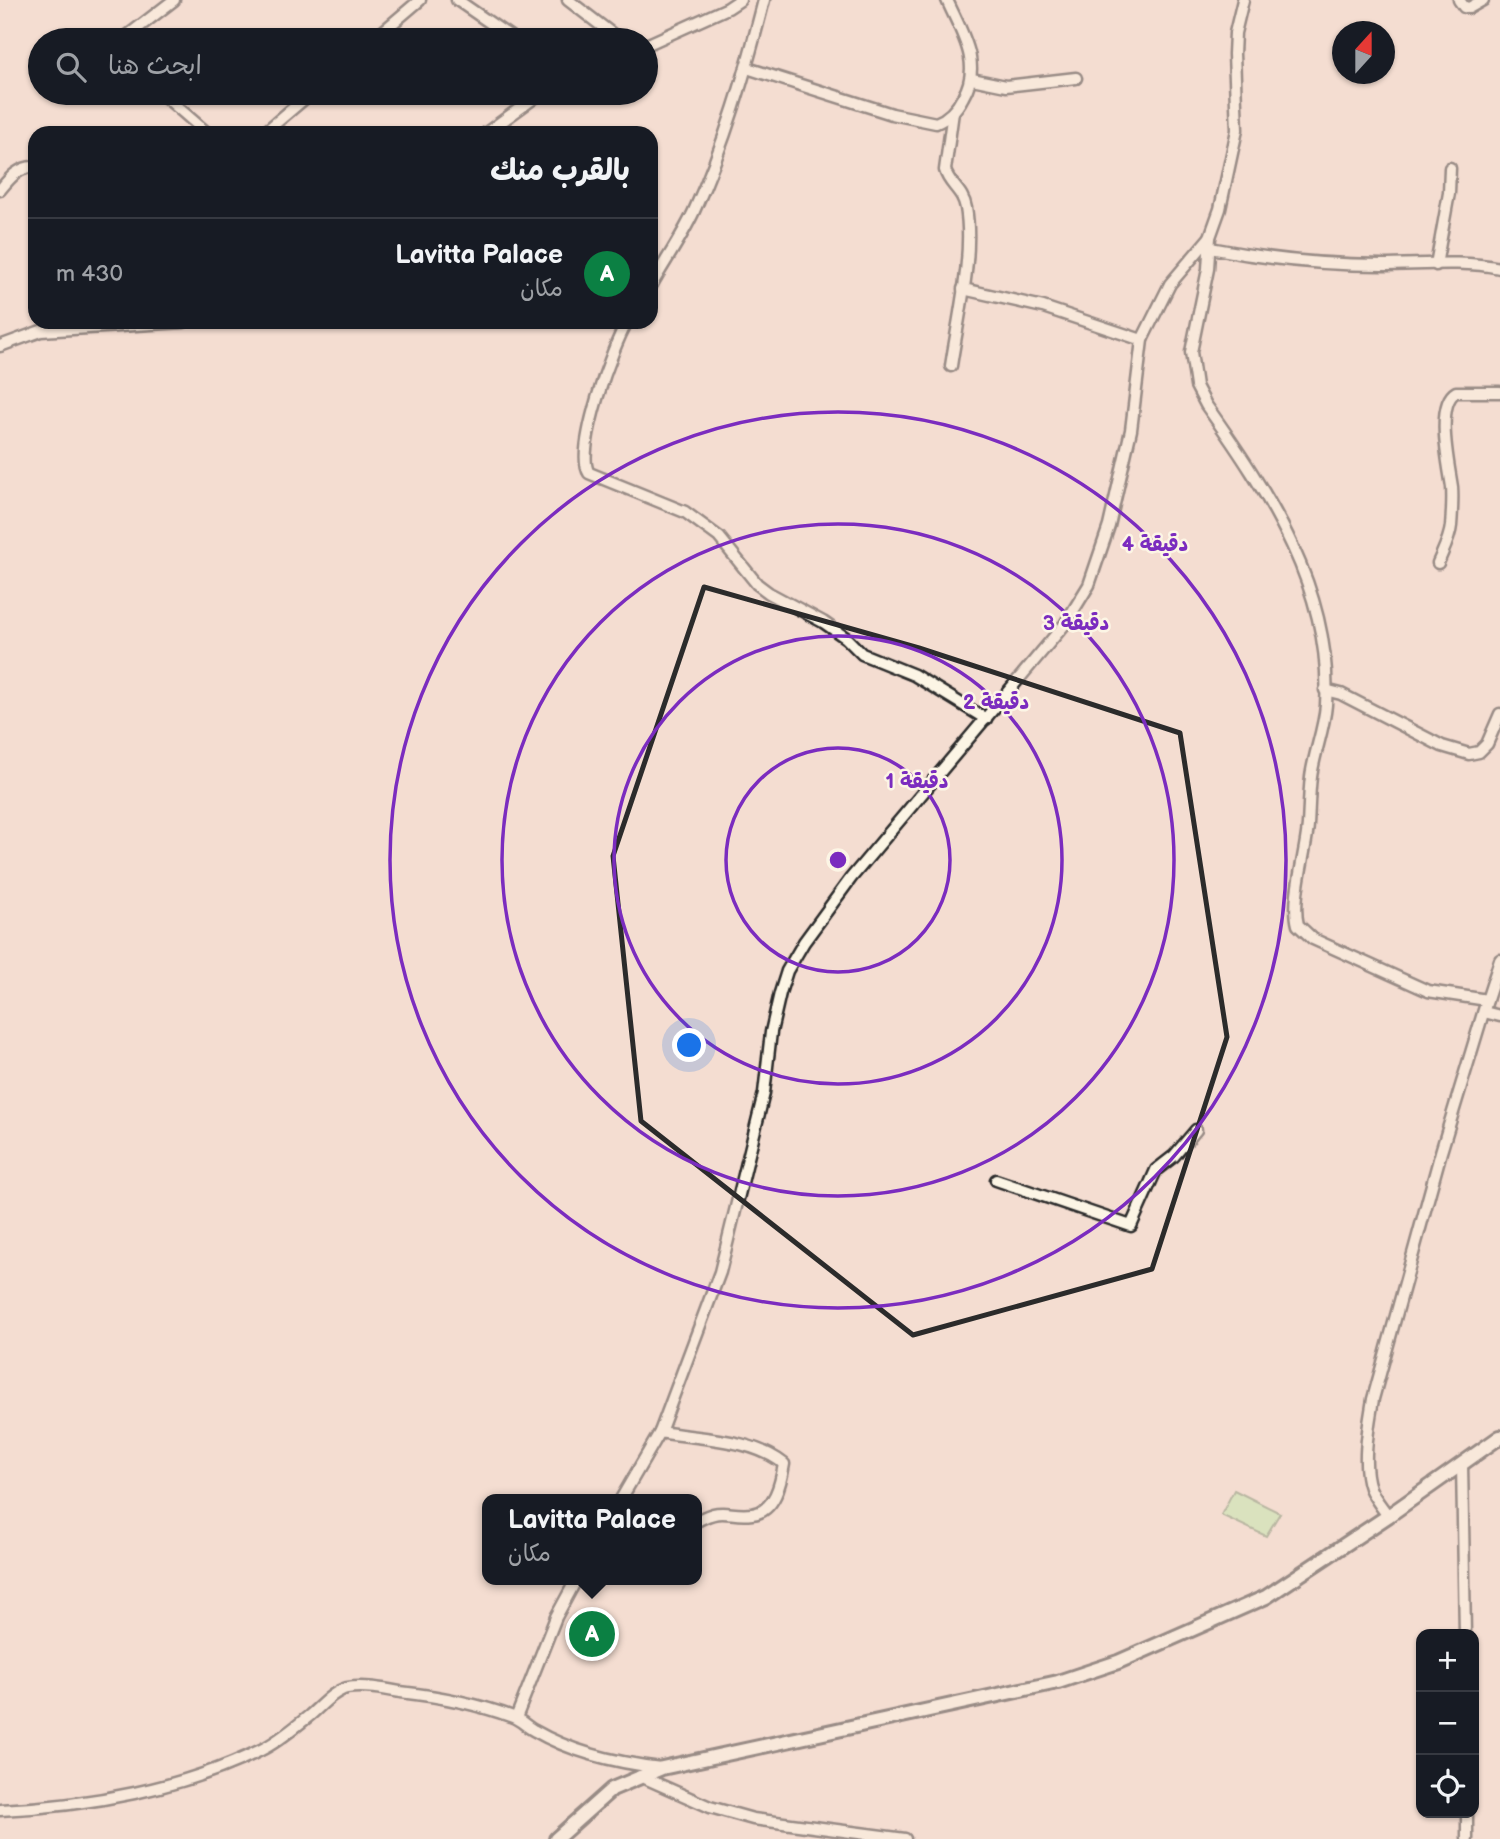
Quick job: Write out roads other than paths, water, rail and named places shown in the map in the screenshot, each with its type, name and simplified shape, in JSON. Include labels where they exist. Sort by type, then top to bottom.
[{"type":"street","points":[[138,28],[174,0]]},
{"type":"street","points":[[387,28],[420,0]]},
{"type":"street","points":[[457,0],[498,28]]},
{"type":"street","points":[[568,0],[604,28]]},
{"type":"street","points":[[658,39],[740,0]]},
{"type":"street","points":[[658,274],[694,211],[747,68],[764,0]]},
{"type":"street","points":[[947,0],[969,52],[972,67],[972,79],[953,112],[945,170],[962,194],[968,223],[963,289],[951,366]]},
{"type":"street","points":[[1243,0],[1235,33],[1236,140],[1226,188],[1210,237],[1208,269],[1191,352],[1196,386],[1277,515],[1311,587],[1320,620],[1325,657],[1324,722],[1311,776],[1308,827],[1296,909],[1298,925],[1313,939],[1428,991],[1487,1000]]},
{"type":"street","points":[[1459,0],[1468,8],[1483,0]]},
{"type":"street","points":[[747,68],[892,114],[936,122],[953,112]]},
{"type":"street","points":[[972,79],[1006,86],[1076,78]]},
{"type":"street","points":[[174,105],[199,126]]},
{"type":"street","points":[[272,126],[298,105]]},
{"type":"street","points":[[496,126],[524,105]]},
{"type":"street","points":[[0,190],[22,168],[28,168]]},
{"type":"street","points":[[1436,265],[1449,193],[1450,168]]},
{"type":"street","points":[[624,1494],[660,1432],[720,1272],[764,1093],[771,1032],[787,971],[804,942],[851,878],[1065,624],[1089,584],[1108,526],[1130,430],[1142,340],[1170,284],[1210,237]]},
{"type":"street","points":[[1210,248],[1276,259],[1326,263],[1475,263],[1500,268]]},
{"type":"street","points":[[963,289],[1044,307],[1142,340]]},
{"type":"street","points":[[0,346],[41,331],[73,329]]},
{"type":"street","points":[[624,329],[609,362],[595,406],[584,467],[589,473],[685,512],[719,537],[757,584],[769,593],[823,622],[846,638],[862,654],[914,675],[986,719]]},
{"type":"street","points":[[1438,562],[1450,530],[1452,491],[1445,441],[1447,402],[1450,395],[1456,392],[1500,392]]},
{"type":"street","points":[[1325,690],[1341,694],[1442,746],[1469,754],[1479,752],[1487,744],[1500,714]]},
{"type":"street","points":[[1388,1516],[1370,1489],[1367,1473],[1367,1435],[1373,1399],[1441,1152],[1500,960]]},
{"type":"street","points":[[1484,1012],[1500,1016]]},
{"type":"street","points":[[996,1180],[1131,1226],[1156,1170],[1174,1157],[1196,1130]]},
{"type":"street","points":[[660,1432],[762,1451],[784,1464],[775,1495],[770,1504],[761,1511],[753,1514],[722,1511],[702,1519]]},
{"type":"street","points":[[556,1839],[612,1789],[662,1768],[1058,1682],[1118,1662],[1266,1597],[1500,1437]]},
{"type":"street","points":[[1462,1464],[1465,1629]]},
{"type":"street","points":[[516,1718],[556,1617],[573,1585]]},
{"type":"street","points":[[0,1810],[130,1794],[167,1785],[263,1749],[332,1696],[347,1688],[375,1688],[425,1695],[516,1718],[535,1731],[582,1751],[634,1765],[662,1768]]},
{"type":"street","points":[[640,1776],[710,1807],[752,1819],[905,1839]]},
{"type":"street","points":[[1467,1818],[1467,1839]]},
{"type":"place","name":"Lavitta Palace","points":[[592,1634]]}]
